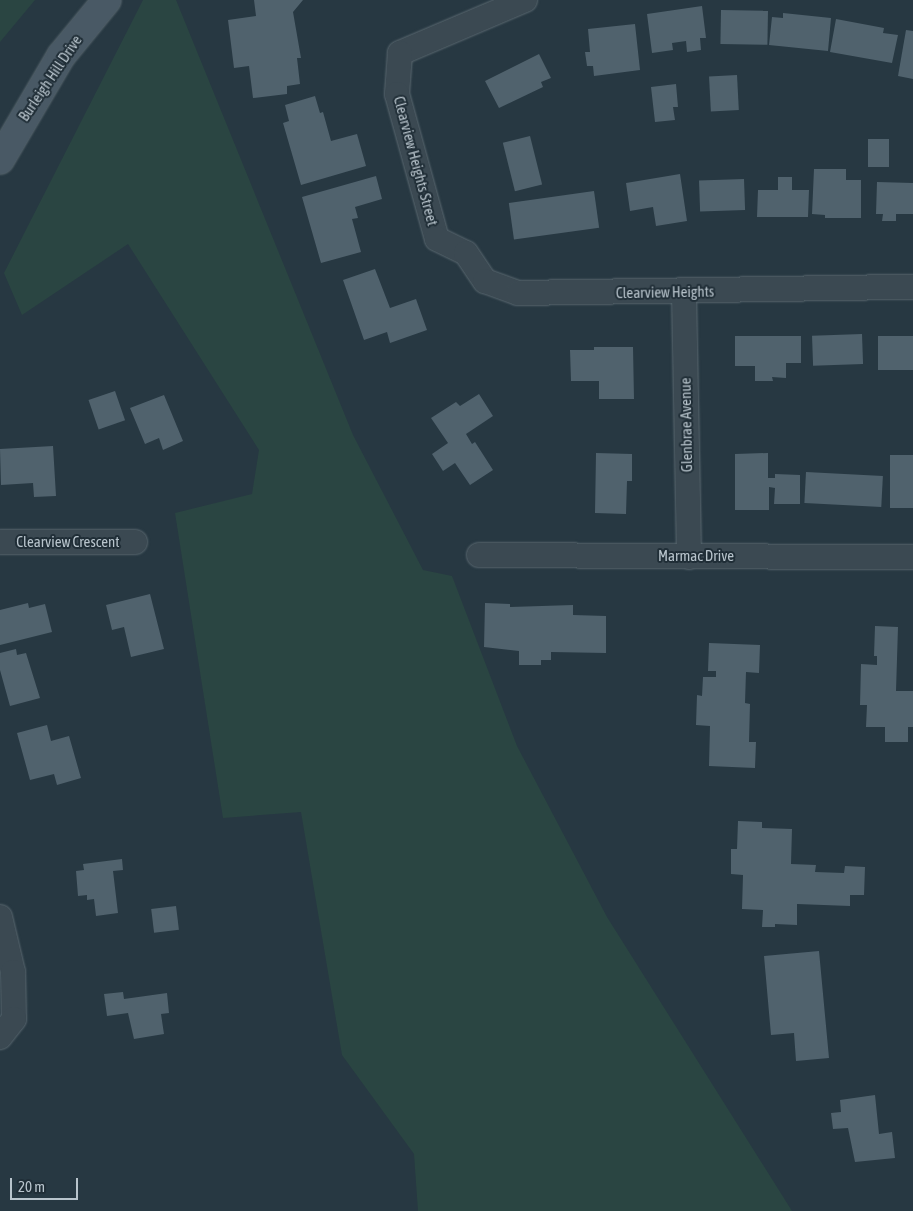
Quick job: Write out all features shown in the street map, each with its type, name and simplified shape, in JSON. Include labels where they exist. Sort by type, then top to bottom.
[{"type":"main road","name":"Burleigh Hill Drive","points":[[0,160],[61,56],[107,0]]},
{"type":"street","name":"Clearview Heights Street","points":[[437,239],[397,94],[400,53],[525,0]]},
{"type":"street","name":"Clearview Heights","points":[[437,239],[466,253],[485,281],[518,294],[684,293],[913,288]]},
{"type":"street","name":"Glenbrae Avenue","points":[[684,293],[689,557]]},
{"type":"street","name":"Clearview Crescent","points":[[0,542],[136,542]]},
{"type":"street","name":"Marmac Drive","points":[[480,555],[913,557]]},
{"type":"street","points":[[0,917],[13,972],[14,1019],[0,1038]]},
{"type":"green space","points":[[0,0],[35,0],[0,42]]},
{"type":"green space","points":[[143,0],[176,0],[353,435],[423,570],[452,576],[517,746],[607,917],[792,1211],[418,1211],[414,1154],[342,1055],[301,812],[223,818],[175,513],[252,494],[259,450],[128,244],[22,315],[4,273]]},
{"type":"building","points":[[254,0],[303,0],[293,12],[301,58],[297,58],[300,84],[287,86],[287,94],[253,98],[249,66],[234,68],[228,20],[256,16]]},
{"type":"building","points":[[702,6],[706,38],[700,38],[701,50],[687,52],[686,41],[672,43],[673,50],[652,53],[647,14]]},
{"type":"building","points":[[721,10],[768,11],[767,45],[720,44]]},
{"type":"building","points":[[783,13],[831,18],[828,51],[769,45],[772,17],[783,18]]},
{"type":"building","points":[[836,19],[884,28],[883,33],[898,35],[892,63],[830,52]]},
{"type":"building","points":[[635,24],[640,70],[594,76],[593,66],[587,66],[585,52],[590,52],[588,29]]},
{"type":"building","points":[[906,30],[913,31],[913,79],[898,76]]},
{"type":"building","points":[[539,54],[551,78],[541,82],[543,87],[499,108],[485,81]]},
{"type":"building","points":[[737,75],[739,110],[711,111],[709,76]]},
{"type":"building","points":[[676,84],[678,107],[673,107],[675,120],[655,122],[651,87]]},
{"type":"building","points":[[315,96],[320,113],[323,112],[331,141],[357,134],[366,166],[301,185],[283,123],[289,121],[285,105]]},
{"type":"building","points":[[530,136],[542,185],[515,191],[503,143]]},
{"type":"building","points":[[868,139],[889,139],[889,167],[868,167]]},
{"type":"building","points":[[814,169],[846,169],[846,180],[861,180],[861,218],[825,218],[825,215],[812,214]]},
{"type":"building","points":[[680,174],[687,221],[656,226],[653,207],[630,211],[626,183]]},
{"type":"building","points":[[376,176],[382,199],[355,207],[358,218],[352,219],[361,252],[321,263],[302,197]]},
{"type":"building","points":[[778,177],[792,177],[792,190],[809,190],[808,217],[757,217],[758,190],[778,190]]},
{"type":"building","points":[[744,179],[745,210],[700,212],[699,181]]},
{"type":"building","points":[[877,182],[913,183],[913,214],[896,214],[896,221],[882,221],[883,214],[876,214]]},
{"type":"building","points":[[594,191],[599,228],[514,240],[509,203]]},
{"type":"building","points":[[375,269],[390,308],[416,299],[427,330],[390,343],[387,332],[364,340],[343,280]]},
{"type":"building","points":[[862,334],[863,364],[813,366],[812,336]]},
{"type":"building","points":[[735,336],[801,336],[801,363],[786,363],[786,378],[772,377],[773,381],[755,381],[755,366],[735,366]]},
{"type":"building","points":[[878,336],[913,336],[913,370],[878,370]]},
{"type":"building","points":[[594,347],[633,347],[634,399],[599,399],[599,381],[571,381],[570,350],[594,350]]},
{"type":"building","points":[[115,391],[125,420],[99,429],[89,400]]},
{"type":"building","points":[[479,394],[493,416],[466,434],[472,444],[475,442],[493,470],[470,485],[455,463],[443,471],[432,454],[448,443],[431,418],[456,402],[460,406]]},
{"type":"building","points":[[164,395],[183,441],[163,450],[159,438],[145,444],[130,408]]},
{"type":"building","points":[[53,446],[56,496],[34,497],[33,483],[1,485],[0,449]]},
{"type":"building","points":[[596,453],[632,454],[632,481],[627,481],[626,514],[595,513]]},
{"type":"building","points":[[768,453],[768,478],[775,478],[775,474],[800,475],[800,504],[774,504],[775,488],[769,487],[769,510],[735,510],[735,454]]},
{"type":"building","points":[[890,455],[913,455],[913,508],[890,508]]},
{"type":"building","points":[[806,472],[883,476],[881,507],[804,503]]},
{"type":"building","points":[[150,594],[164,649],[131,657],[124,627],[112,630],[106,605]]},
{"type":"building","points":[[28,603],[29,608],[45,604],[52,632],[0,645],[0,610]]},
{"type":"building","points":[[485,603],[510,604],[510,607],[573,605],[573,615],[606,616],[606,653],[551,652],[551,660],[541,660],[541,665],[519,665],[519,651],[484,647]]},
{"type":"building","points":[[875,626],[898,627],[896,691],[913,691],[913,727],[908,727],[908,742],[885,742],[885,727],[866,727],[867,705],[860,705],[861,664],[877,665],[877,656],[874,656]]},
{"type":"building","points":[[709,643],[760,645],[759,673],[746,672],[745,703],[750,704],[749,742],[756,742],[755,768],[709,766],[710,726],[696,725],[697,695],[702,696],[703,677],[716,677],[716,671],[708,671]]},
{"type":"building","points":[[16,649],[17,655],[26,653],[40,698],[10,706],[0,670],[0,653]]},
{"type":"building","points":[[47,725],[51,741],[69,736],[81,778],[57,785],[54,774],[30,780],[17,733]]},
{"type":"building","points":[[738,821],[762,822],[762,828],[792,829],[791,864],[816,865],[815,872],[844,873],[845,866],[865,867],[864,895],[850,895],[850,906],[797,904],[797,925],[775,924],[775,927],[762,927],[763,910],[742,909],[743,875],[731,874],[731,849],[737,849]]},
{"type":"building","points":[[122,859],[123,870],[113,871],[118,913],[96,916],[94,899],[87,900],[87,895],[78,896],[76,871],[84,870],[83,864]]},
{"type":"building","points":[[176,906],[179,930],[154,933],[151,909]]},
{"type":"building","points":[[819,951],[829,1058],[796,1061],[794,1033],[771,1035],[764,956]]},
{"type":"building","points":[[123,992],[124,999],[167,993],[169,1013],[161,1014],[164,1034],[134,1039],[128,1013],[107,1016],[104,994]]},
{"type":"building","points":[[875,1095],[879,1134],[892,1132],[895,1158],[855,1162],[848,1128],[833,1129],[831,1113],[841,1112],[840,1100]]}]
